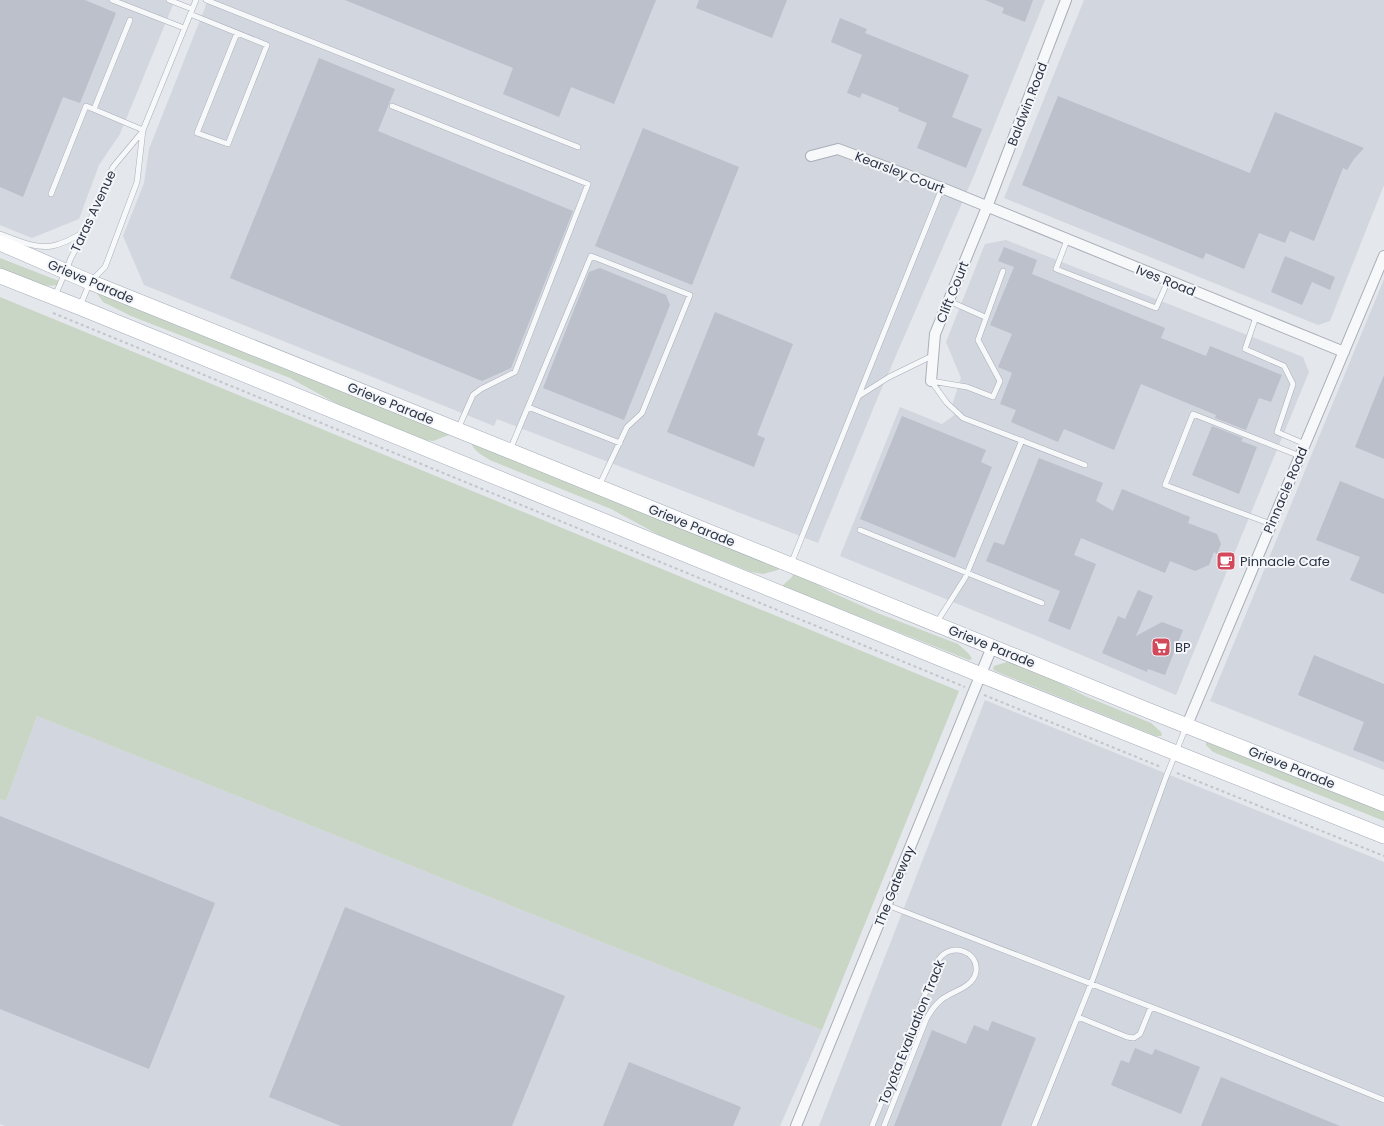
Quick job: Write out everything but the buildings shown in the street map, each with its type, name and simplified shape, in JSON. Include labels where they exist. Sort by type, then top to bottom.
[{"type":"main road","name":"Grieve Parade","points":[[0,244],[90,282],[1384,804]]},
{"type":"main road","points":[[0,276],[50,304],[79,308],[981,675],[1384,836]]},
{"type":"street","name":"Baldwin Road","points":[[987,207],[1066,0]]},
{"type":"street","name":"Kearsley Court","points":[[811,156],[838,149],[942,188],[987,207]]},
{"type":"street","name":"Ives Road","points":[[987,207],[1344,352]]},
{"type":"street","name":"Clift Court","points":[[931,381],[935,334],[987,207]]},
{"type":"street","name":"Pinnacle Road","points":[[1187,725],[1384,256]]},
{"type":"street","name":"The Gateway","points":[[796,1126],[975,691],[992,646]]},
{"type":"lane","points":[[112,0],[184,28]]},
{"type":"lane","points":[[169,0],[191,12],[267,45],[228,144],[198,133],[237,33]]},
{"type":"lane","name":"Taras Avenue","points":[[79,308],[90,282],[104,267],[137,182],[144,130],[196,0]]},
{"type":"lane","points":[[206,0],[578,146]]},
{"type":"lane","points":[[94,109],[130,20]]},
{"type":"lane","points":[[51,194],[86,106],[144,130]]},
{"type":"lane","points":[[392,106],[588,184],[515,372],[481,389],[473,395],[458,430]]},
{"type":"lane","name":"Taras Avenue","points":[[50,304],[71,258],[85,232],[113,167],[144,130]]},
{"type":"lane","points":[[790,565],[942,188]]},
{"type":"lane","points":[[0,234],[29,245],[51,246],[70,240],[85,232]]},
{"type":"lane","points":[[1067,240],[1056,269],[1156,308],[1168,281]]},
{"type":"lane","points":[[510,451],[591,256],[690,295],[642,413],[627,427],[599,487]]},
{"type":"lane","points":[[931,381],[967,387],[993,397],[1000,381],[978,340],[985,317],[1003,271]]},
{"type":"lane","points":[[949,301],[985,317]]},
{"type":"lane","points":[[1256,317],[1245,350],[1284,366],[1293,384],[1277,432],[1305,444]]},
{"type":"lane","points":[[858,396],[889,377],[933,356]]},
{"type":"lane","points":[[931,381],[947,403],[963,418],[1086,464]]},
{"type":"lane","points":[[528,407],[620,443]]},
{"type":"lane","points":[[1271,524],[1165,485],[1193,414],[1300,456]]},
{"type":"lane","points":[[936,624],[967,572],[1022,440]]},
{"type":"lane","points":[[860,530],[1042,603]]},
{"type":"lane","points":[[1034,1126],[1091,984],[1168,770],[1187,725]]},
{"type":"lane","points":[[887,905],[1229,1037],[1384,1100]]},
{"type":"lane","name":"Toyota Evaluation Track","points":[[872,1126],[942,955],[954,949],[965,952],[975,963],[976,972],[968,984],[941,1000],[932,1009],[926,1020],[884,1126]]},
{"type":"lane","points":[[1078,1017],[1126,1037],[1134,1038],[1140,1034],[1151,1007]]},
{"type":"path","points":[[50,304],[975,691],[1384,856]]},
{"type":"shaded area","points":[[0,0],[175,0],[120,134],[99,165],[79,219],[32,238],[0,225]]},
{"type":"shaded area","points":[[208,0],[1045,0],[975,173],[878,397],[818,543],[497,419],[494,426],[144,285],[123,236],[144,183],[149,149]]},
{"type":"shaded area","points":[[1084,0],[1384,0],[1384,185],[1330,321],[1318,325],[1004,198]]},
{"type":"shaded area","points":[[1006,240],[1303,357],[1309,372],[1176,695],[1039,637],[840,556],[900,407],[942,424],[960,411],[952,405],[961,378],[946,342],[985,244]]},
{"type":"shaded area","points":[[1384,279],[1384,770],[1210,701]]},
{"type":"shaded area","points":[[985,700],[1384,862],[1384,1126],[819,1126]]},
{"type":"shaded area","points":[[37,716],[822,1030],[780,1126],[5,1126],[0,1124],[0,799],[6,801]]},
{"type":"green space","points":[[0,258],[59,281],[57,285],[51,286],[20,278],[0,269]]},
{"type":"green space","points":[[97,291],[449,432],[449,435],[433,441],[423,440],[408,434],[339,405],[290,378],[131,316],[103,302]]},
{"type":"green space","points":[[0,297],[959,691],[822,1030],[37,716],[6,801],[0,799]]},
{"type":"green space","points":[[471,443],[781,568],[763,574],[751,572],[659,535],[611,509],[492,461],[477,451]]},
{"type":"green space","points":[[795,572],[831,592],[880,614],[958,644],[969,654],[972,659],[969,660],[782,586]]},
{"type":"green space","points":[[1007,662],[1029,667],[1085,696],[1151,723],[1161,732],[1162,736],[1156,736],[993,669],[994,666]]},
{"type":"green space","points":[[1208,741],[1384,810],[1384,821],[1213,752],[1206,745],[1206,742]]},
{"type":"place","name":"Pinnacle Cafe","points":[[1226,561]]},
{"type":"place","name":"BP","points":[[1161,647]]}]
